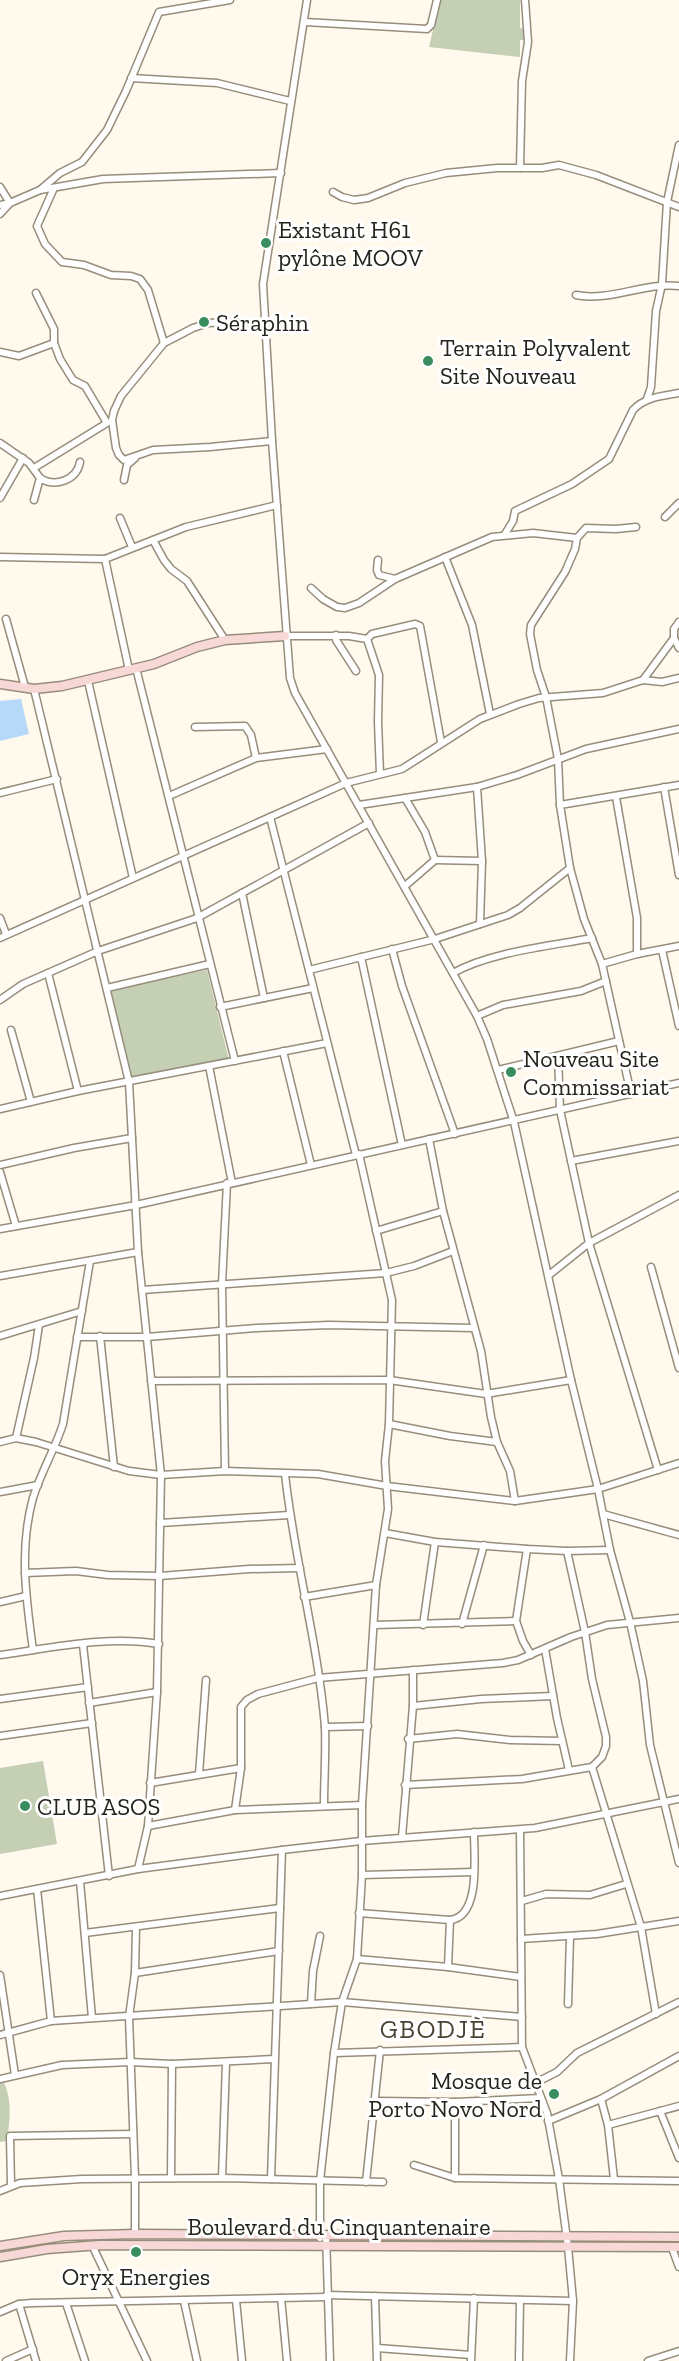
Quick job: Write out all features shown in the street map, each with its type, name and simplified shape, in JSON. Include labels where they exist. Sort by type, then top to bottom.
[{"type":"main road","points":[[0,684],[29,688],[88,681],[154,664],[197,647],[225,640],[285,636]]},
{"type":"main road","name":"Boulevard du Cinquantenaire","points":[[0,2246],[64,2236],[135,2234],[679,2236]]},
{"type":"main road","name":"Boulevard du Cinquantenaire","points":[[0,2257],[47,2249],[92,2245],[676,2247]]},
{"type":"street","points":[[40,190],[60,173],[76,166],[87,157],[113,120],[159,12],[164,9],[230,0]]},
{"type":"street","points":[[307,0],[263,284],[285,636],[290,678],[295,693],[477,1016],[498,1070],[514,1122],[610,1550],[630,1622],[642,1681],[650,1745],[666,1802],[679,1863]]},
{"type":"street","points":[[305,22],[427,29],[431,25],[437,0]]},
{"type":"street","points":[[520,168],[522,81],[528,42],[525,0]]},
{"type":"street","points":[[131,78],[217,83],[290,101]]},
{"type":"street","points":[[647,399],[651,387],[656,311],[662,284],[667,202],[679,145]]},
{"type":"street","points":[[333,192],[354,200],[368,198],[405,183],[446,173],[559,165],[596,175],[679,207]]},
{"type":"street","points":[[0,205],[40,190],[117,178],[281,173]]},
{"type":"street","points":[[0,187],[10,203]]},
{"type":"street","points":[[54,188],[38,226],[49,249],[65,263],[84,265],[111,275],[140,279],[148,290],[164,344]]},
{"type":"street","points":[[0,214],[10,203]]},
{"type":"street","points":[[576,295],[596,297],[662,284],[679,286]]},
{"type":"street","points":[[36,293],[54,328],[54,343],[60,359],[71,377],[85,386],[110,422],[117,451],[121,459],[127,463]]},
{"type":"street","points":[[33,468],[110,422],[121,396],[164,344],[193,328],[208,323],[264,324]]},
{"type":"street","points":[[0,352],[19,356],[54,343]]},
{"type":"street","points":[[505,534],[513,521],[515,511],[566,488],[609,459],[633,410],[647,399],[679,393]]},
{"type":"street","points":[[124,480],[127,463],[137,456],[160,449],[272,441]]},
{"type":"street","points":[[0,443],[23,458],[40,478],[53,482],[68,479],[78,471],[80,462]]},
{"type":"street","points":[[0,498],[23,458]]},
{"type":"street","points":[[34,500],[40,478]]},
{"type":"street","points":[[665,518],[679,503]]},
{"type":"street","points":[[0,557],[105,559],[186,527],[277,505]]},
{"type":"street","points":[[120,519],[132,547]]},
{"type":"street","points":[[631,1094],[602,964],[579,904],[570,868],[560,805],[558,759],[546,697],[531,645],[531,625],[565,572],[577,538],[586,528],[636,527]]},
{"type":"street","points":[[311,588],[323,599],[345,608],[359,603],[395,579],[492,537],[533,533],[577,538]]},
{"type":"street","points":[[153,540],[171,569],[187,581],[225,640]]},
{"type":"street","points":[[446,557],[472,625],[490,714]]},
{"type":"street","points":[[105,559],[235,1061]]},
{"type":"street","points":[[378,560],[376,570],[379,575],[395,579]]},
{"type":"street","points":[[6,619],[57,779],[129,1082],[138,1252],[161,1475],[157,1692],[148,1826],[138,1869]]},
{"type":"street","points":[[679,622],[674,629],[674,638],[679,648]]},
{"type":"street","points":[[367,639],[372,634],[415,624],[420,626],[441,742]]},
{"type":"street","points":[[285,636],[336,635],[367,639]]},
{"type":"street","points":[[336,635],[336,640],[356,671]]},
{"type":"street","points":[[643,680],[674,638]]},
{"type":"street","points":[[367,639],[379,675],[380,774]]},
{"type":"street","points":[[0,918],[3,936],[346,783],[411,765],[441,742],[490,714],[546,697],[603,693],[643,680],[662,682],[679,678]]},
{"type":"street","points":[[88,681],[133,878]]},
{"type":"street","points":[[195,727],[245,726],[251,735],[256,758]]},
{"type":"street","points":[[359,805],[477,787],[517,776],[558,759],[626,739],[679,729]]},
{"type":"street","points":[[168,796],[256,758],[327,749]]},
{"type":"street","points":[[0,793],[57,779]]},
{"type":"street","points":[[560,805],[679,785]]},
{"type":"street","points":[[477,787],[482,861],[480,924]]},
{"type":"street","points":[[663,788],[679,875]]},
{"type":"street","points":[[616,797],[637,918],[638,954]]},
{"type":"street","points":[[405,798],[426,832],[435,861]]},
{"type":"street","points":[[270,817],[282,871],[357,1154],[392,1300],[389,1424],[385,1461],[387,1486],[385,1533],[376,1584],[362,1805],[362,1875],[357,1959],[342,2002],[320,2181],[330,2361]]},
{"type":"street","points":[[0,1000],[23,984],[98,951],[198,918],[369,823]]},
{"type":"street","points":[[405,886],[435,861],[482,861]]},
{"type":"street","points":[[309,970],[435,939],[508,915],[570,868]]},
{"type":"street","points":[[242,893],[264,998]]},
{"type":"street","points":[[453,973],[465,966],[499,957],[592,938]]},
{"type":"street","points":[[602,964],[679,946]]},
{"type":"street","points":[[392,949],[402,986],[455,1134]]},
{"type":"street","points":[[662,950],[676,999],[679,1026]]},
{"type":"street","points":[[361,957],[402,1144]]},
{"type":"street","points":[[107,988],[210,964]]},
{"type":"street","points":[[48,973],[78,1091]]},
{"type":"street","points":[[477,1016],[503,1005],[581,991],[606,981]]},
{"type":"street","points":[[220,1007],[313,988]]},
{"type":"street","points":[[11,1030],[31,1102]]},
{"type":"street","points":[[498,1070],[619,1041]]},
{"type":"street","points":[[0,1109],[78,1091],[327,1043]]},
{"type":"street","points":[[284,1052],[311,1165]]},
{"type":"street","points":[[558,1056],[560,1110],[589,1243],[658,1470]]},
{"type":"street","points":[[209,1066],[230,1183],[222,1284],[225,1471]]},
{"type":"street","points":[[0,1229],[136,1205],[402,1144],[514,1122],[679,1083]]},
{"type":"street","points":[[0,1165],[74,1148],[132,1138]]},
{"type":"street","points":[[429,1139],[443,1211],[480,1351],[486,1394],[497,1442],[510,1471],[515,1502]]},
{"type":"street","points":[[571,1161],[679,1141]]},
{"type":"street","points":[[0,1172],[16,1226]]},
{"type":"street","points":[[549,1275],[589,1243],[678,1196]]},
{"type":"street","points":[[376,1231],[443,1211]]},
{"type":"street","points":[[142,1290],[386,1273],[414,1266],[453,1251]]},
{"type":"street","points":[[0,1276],[138,1252]]},
{"type":"street","points":[[33,1650],[26,1596],[24,1544],[32,1501],[56,1447],[63,1424],[90,1261]]},
{"type":"street","points":[[651,1267],[679,1368]]},
{"type":"street","points":[[0,1336],[82,1311]]},
{"type":"street","points":[[16,1438],[39,1325]]},
{"type":"street","points":[[78,1337],[147,1337],[328,1325],[474,1328]]},
{"type":"street","points":[[100,1336],[114,1467]]},
{"type":"street","points":[[152,1381],[389,1380],[486,1394],[571,1380]]},
{"type":"street","points":[[389,1424],[497,1442]]},
{"type":"street","points":[[0,1442],[16,1438],[56,1447],[129,1471],[161,1475],[225,1471],[318,1474],[387,1486],[515,1502],[598,1489],[679,1463]]},
{"type":"street","points":[[285,1474],[325,1727],[324,1805]]},
{"type":"street","points":[[0,1492],[38,1485]]},
{"type":"street","points":[[603,1514],[679,1534]]},
{"type":"street","points":[[160,1522],[290,1515]]},
{"type":"street","points":[[385,1533],[435,1542],[527,1549],[610,1550]]},
{"type":"street","points":[[423,1625],[435,1542]]},
{"type":"street","points":[[462,1624],[484,1545]]},
{"type":"street","points":[[527,1549],[516,1621],[522,1641],[531,1655]]},
{"type":"street","points":[[405,1785],[522,1779],[592,1767],[602,1757],[606,1737],[567,1551]]},
{"type":"street","points":[[25,1573],[76,1571],[108,1575],[160,1576],[249,1569],[300,1568]]},
{"type":"street","points":[[304,1597],[376,1584]]},
{"type":"street","points":[[0,1602],[26,1596]]},
{"type":"street","points":[[235,1810],[241,1768],[241,1707],[247,1700],[258,1694],[318,1678],[503,1663],[531,1655],[607,1625],[679,1618]]},
{"type":"street","points":[[374,1625],[516,1621]]},
{"type":"street","points":[[0,1655],[111,1640],[134,1640],[159,1644]]},
{"type":"street","points":[[83,1645],[110,1876]]},
{"type":"street","points":[[545,1649],[569,1770]]},
{"type":"street","points":[[402,1838],[412,1706],[412,1670]]},
{"type":"street","points":[[199,1774],[206,1680]]},
{"type":"street","points":[[0,1698],[88,1687]]},
{"type":"street","points":[[89,1703],[157,1692]]},
{"type":"street","points":[[412,1706],[481,1699],[553,1696]]},
{"type":"street","points":[[0,1736],[92,1723]]},
{"type":"street","points":[[325,1727],[368,1726]]},
{"type":"street","points":[[408,1739],[457,1734],[510,1740],[562,1741]]},
{"type":"street","points":[[592,1767],[641,1927],[656,2014]]},
{"type":"street","points":[[150,1783],[241,1768]]},
{"type":"street","points":[[0,1896],[138,1869],[282,1850],[361,1841],[520,1830],[679,1799]]},
{"type":"street","points":[[148,1826],[235,1810],[362,1805]]},
{"type":"street","points":[[520,1830],[522,2047],[548,2121],[559,2179],[573,2301],[570,2361]]},
{"type":"street","points":[[359,1913],[450,1920],[463,1915],[470,1906],[474,1872],[474,1832]]},
{"type":"street","points":[[272,2179],[282,1850]]},
{"type":"street","points":[[362,1875],[474,1872]]},
{"type":"street","points":[[80,1881],[92,2018]]},
{"type":"street","points":[[522,1901],[546,1894],[590,1895],[626,1884]]},
{"type":"street","points":[[37,1889],[51,2021]]},
{"type":"street","points":[[85,1933],[280,1908]]},
{"type":"street","points":[[448,1967],[450,1920]]},
{"type":"street","points":[[521,1939],[570,1937],[679,1921]]},
{"type":"street","points":[[135,2234],[129,2017],[135,1973],[136,1927]]},
{"type":"street","points":[[311,2004],[313,1971],[320,1936]]},
{"type":"street","points":[[568,2004],[570,1937]]},
{"type":"street","points":[[135,1973],[279,1951]]},
{"type":"street","points":[[357,1959],[448,1967],[521,1977]]},
{"type":"street","points":[[0,1975],[15,2075]]},
{"type":"street","points":[[0,2035],[51,2021],[342,2002],[522,2017]]},
{"type":"street","points":[[535,2083],[557,2072],[577,2053],[679,2002]]},
{"type":"street","points":[[334,2053],[522,2047]]},
{"type":"street","points":[[366,2182],[380,2050]]},
{"type":"street","points":[[548,2121],[601,2099],[679,2056]]},
{"type":"street","points":[[0,2079],[62,2065],[130,2062],[172,2064],[274,2058]]},
{"type":"street","points":[[222,2178],[225,2062]]},
{"type":"street","points":[[171,2178],[172,2064]]},
{"type":"street","points":[[376,2101],[455,2102],[541,2098]]},
{"type":"street","points":[[601,2099],[608,2125],[614,2179]]},
{"type":"street","points":[[454,2178],[455,2102]]},
{"type":"street","points":[[608,2125],[679,2106]]},
{"type":"street","points":[[660,2110],[676,2140],[679,2158]]},
{"type":"street","points":[[11,2185],[10,2136],[133,2134]]},
{"type":"street","points":[[414,2165],[454,2178],[679,2181]]},
{"type":"street","points":[[0,2191],[11,2185],[30,2182],[135,2178],[383,2182]]},
{"type":"street","points":[[92,2245],[147,2361]]},
{"type":"street","points":[[676,2247],[679,2267]]},
{"type":"street","points":[[0,2312],[19,2304],[327,2296],[573,2301]]},
{"type":"street","points":[[375,2296],[377,2361]]},
{"type":"street","points":[[281,2298],[286,2361]]},
{"type":"street","points":[[377,2348],[471,2358],[474,2298]]},
{"type":"street","points":[[236,2300],[242,2361]]},
{"type":"street","points":[[519,2361],[520,2300]]},
{"type":"street","points":[[183,2301],[197,2361]]},
{"type":"street","points":[[66,2303],[85,2361]]},
{"type":"street","points":[[19,2304],[36,2361]]},
{"type":"street","points":[[6,2361],[33,2349]]},
{"type":"street","points":[[648,2361],[679,2351]]},
{"type":"green space","points":[[440,0],[520,0],[520,28],[526,29],[526,40],[520,40],[520,57],[429,47]]},
{"type":"green space","points":[[207,970],[229,1060],[132,1080],[111,990]]},
{"type":"green space","name":"CLUB ASOS","points":[[43,1761],[57,1844],[0,1854],[0,1768]]},
{"type":"green space","points":[[0,2076],[9,2099],[10,2116],[7,2141],[0,2142]]},
{"type":"water","points":[[21,699],[29,734],[0,741],[0,701]]},
{"type":"place","name":"Existant H61 pylône MOOV","points":[[266,243]]},
{"type":"place","name":"Séraphin","points":[[204,322]]},
{"type":"place","name":"Terrain Polyvalent Site Nouveau","points":[[428,361]]},
{"type":"place","name":"Nouveau Site Commissariat","points":[[511,1072]]},
{"type":"place","name":"CLUB ASOS","points":[[25,1806]]},
{"type":"place","name":"Mosque de Porto Novo Nord","points":[[554,2094]]},
{"type":"place","name":"Oryx Energies","points":[[136,2252]]},
{"type":"district","name":"GBODJÈ","points":[[433,2029]]}]
